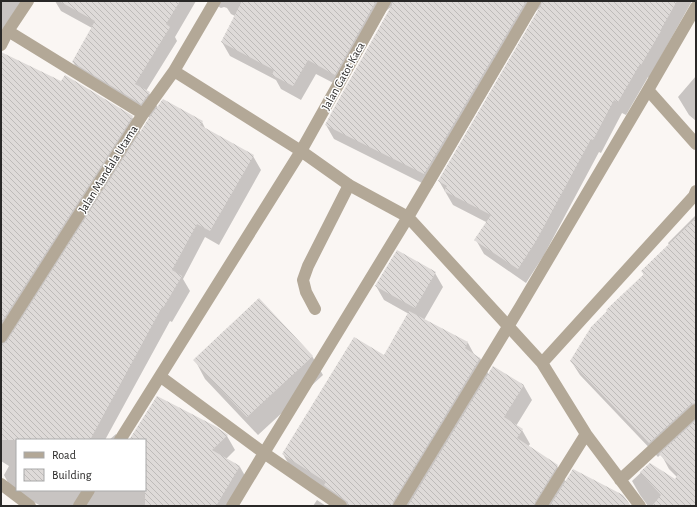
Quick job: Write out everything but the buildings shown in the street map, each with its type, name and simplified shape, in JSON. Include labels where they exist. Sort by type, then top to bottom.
[{"type":"street","points":[[1,45],[8,31],[28,1]]},
{"type":"street","name":"Jalan Mandala Utama","points":[[1,337],[143,114],[174,71],[215,1]]},
{"type":"street","name":"Jalan Gatot Kaca","points":[[121,439],[161,377],[301,151],[385,1]]},
{"type":"street","points":[[232,506],[408,217],[535,1]]},
{"type":"street","points":[[399,506],[520,307],[696,7]]},
{"type":"street","points":[[8,31],[143,114]]},
{"type":"street","points":[[174,71],[301,151],[349,185],[408,217],[542,363],[586,434],[640,506]]},
{"type":"street","points":[[648,90],[696,144]]},
{"type":"street","points":[[315,309],[306,292],[303,280],[308,266],[349,185]]},
{"type":"street","points":[[542,363],[694,196],[696,190]]},
{"type":"street","points":[[161,377],[264,453],[341,506]]},
{"type":"street","points":[[620,480],[696,410]]},
{"type":"street","points":[[541,506],[586,434]]},
{"type":"street","points":[[1,484],[30,506]]},
{"type":"street","points":[[79,506],[88,491]]}]
